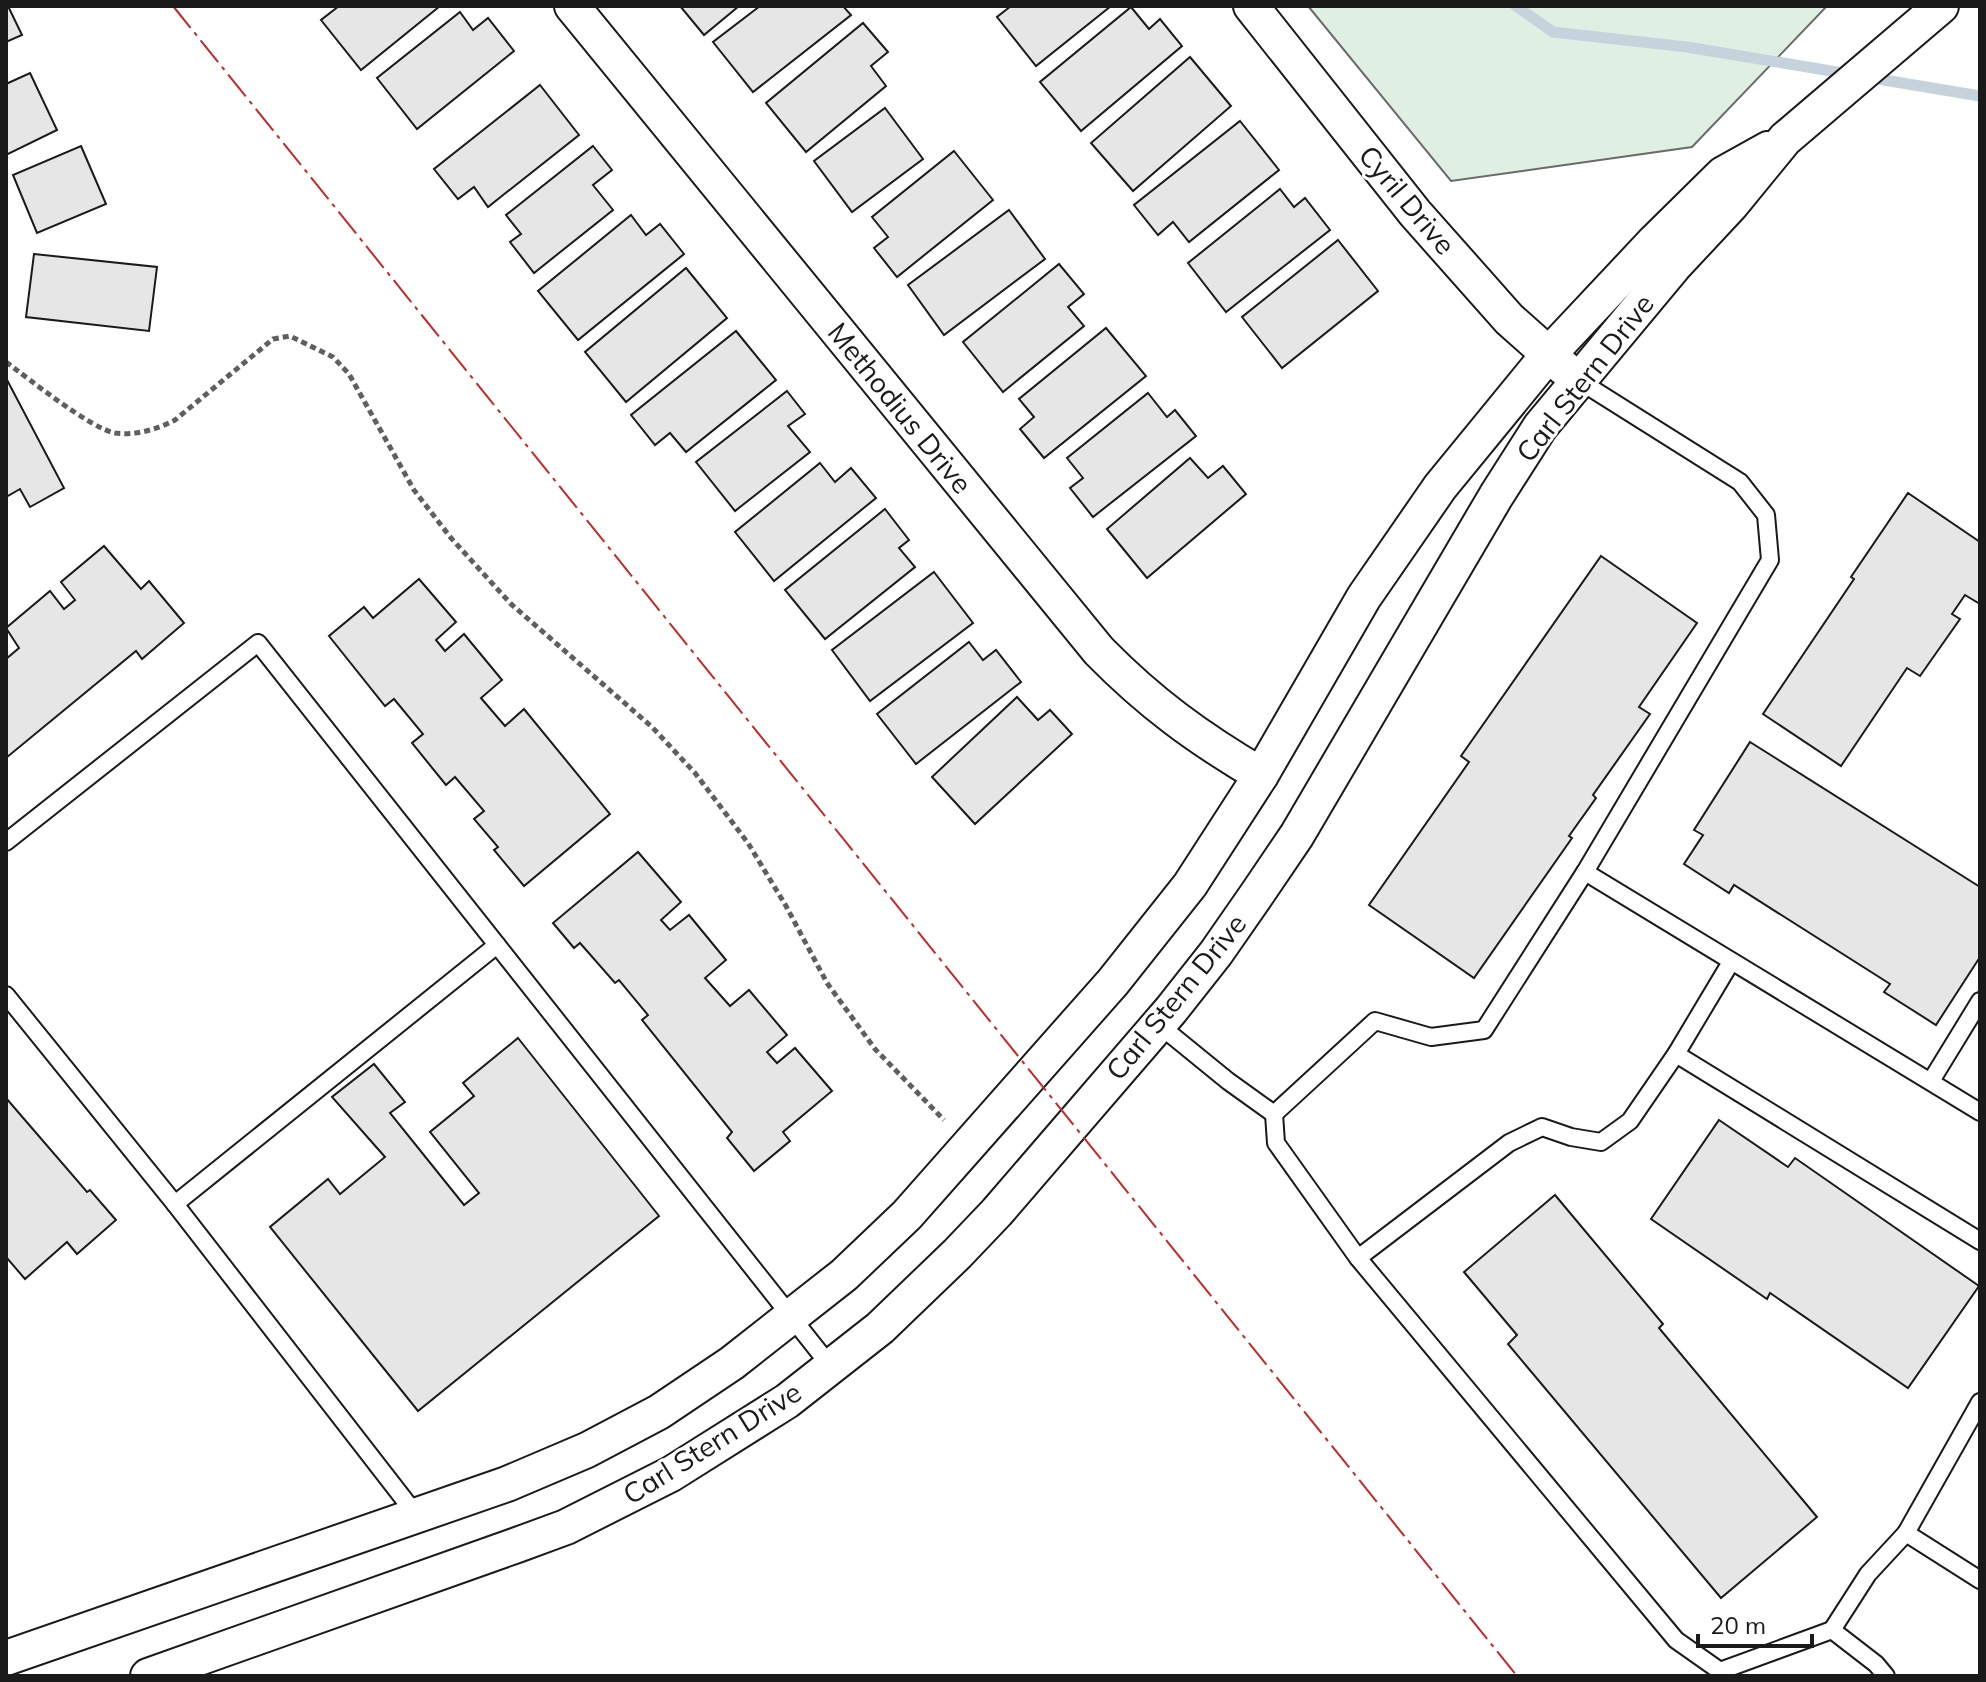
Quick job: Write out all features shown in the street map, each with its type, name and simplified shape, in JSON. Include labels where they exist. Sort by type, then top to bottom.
[{"type":"street","name":"Methodius Drive","points":[[572,6],[1099,651],[1164,712],[1261,775]]},
{"type":"street","name":"Cyril Drive","points":[[1251,6],[1415,213],[1509,319],[1578,380]]},
{"type":"street","name":"Carl Stern Drive","points":[[148,1676],[566,1527],[697,1459],[787,1401],[880,1328],[967,1244],[1216,953],[1297,835],[1496,496],[1540,427],[1785,139],[1941,6]]},
{"type":"street","name":"Carl Stern Drive","points":[[6,1658],[507,1484],[587,1450],[647,1418],[732,1363],[844,1275],[907,1215],[1113,982],[1190,885],[1261,775],[1364,597],[1403,537],[1548,355],[1723,174],[1785,139]]},
{"type":"lane","points":[[1274,1114],[1375,1021],[1431,1037],[1484,1030],[1585,872],[1770,560],[1766,515],[1740,482],[1578,380]]},
{"type":"lane","points":[[6,842],[258,643],[831,1367]]},
{"type":"lane","points":[[1585,872],[1980,1112]]},
{"type":"lane","points":[[175,1204],[497,945]]},
{"type":"lane","points":[[1358,1258],[1509,1143],[1542,1127],[1571,1137],[1601,1142],[1630,1121],[1676,1054],[1731,962]]},
{"type":"lane","points":[[6,995],[175,1204],[417,1516]]},
{"type":"lane","points":[[1931,1081],[1980,1001]]},
{"type":"lane","points":[[1158,1024],[1274,1114]]},
{"type":"lane","points":[[1676,1054],[1980,1241]]},
{"type":"lane","points":[[1274,1114],[1276,1143],[1358,1258],[1676,1640],[1720,1671],[1832,1630],[1868,1574],[1906,1533],[1980,1402]]},
{"type":"lane","points":[[1906,1533],[1980,1580]]},
{"type":"lane","points":[[1832,1630],[1876,1664],[1886,1676]]},
{"type":"path","points":[[6,362],[93,424],[115,433],[141,432],[175,420],[273,339],[290,336],[333,357],[349,374],[414,490],[451,538],[511,604],[652,727],[695,773],[748,843],[827,983],[875,1049],[945,1121]]},
{"type":"green space","points":[[1308,6],[1827,6],[1692,147],[1451,181]]},
{"type":"building","points":[[6,6],[22,35],[6,42]]},
{"type":"building","points":[[339,6],[440,6],[361,70],[321,20]]},
{"type":"building","points":[[680,6],[739,6],[704,35]]},
{"type":"building","points":[[760,6],[843,6],[851,15],[753,92],[713,42]]},
{"type":"building","points":[[1011,6],[1111,6],[1036,66],[997,17]]},
{"type":"building","points":[[1131,7],[1149,29],[1160,19],[1182,46],[1081,131],[1040,82]]},
{"type":"building","points":[[460,12],[473,30],[488,18],[514,51],[417,129],[377,78]]},
{"type":"building","points":[[863,23],[888,52],[871,66],[886,86],[806,152],[766,103]]},
{"type":"building","points":[[1190,57],[1231,106],[1133,191],[1091,143]]},
{"type":"building","points":[[30,73],[57,130],[6,155],[6,84]]},
{"type":"building","points":[[540,85],[579,135],[488,207],[474,187],[458,199],[434,169]]},
{"type":"building","points":[[885,108],[923,159],[852,212],[814,161]]},
{"type":"building","points":[[1240,121],[1279,170],[1189,242],[1173,222],[1158,235],[1134,205]]},
{"type":"building","points":[[81,146],[106,204],[37,233],[13,175]]},
{"type":"building","points":[[593,146],[612,170],[593,185],[613,210],[534,273],[510,242],[521,234],[506,215]]},
{"type":"building","points":[[954,151],[993,200],[897,277],[874,248],[888,237],[872,217]]},
{"type":"building","points":[[1280,189],[1294,207],[1305,198],[1330,230],[1226,312],[1188,263]]},
{"type":"building","points":[[1009,210],[1045,259],[944,335],[908,285]]},
{"type":"building","points":[[631,215],[646,235],[660,224],[684,254],[578,340],[538,291]]},
{"type":"building","points":[[1338,240],[1378,291],[1282,368],[1242,317]]},
{"type":"building","points":[[34,254],[157,267],[149,331],[26,317]]},
{"type":"building","points":[[1059,264],[1084,294],[1068,307],[1084,326],[1003,392],[963,342]]},
{"type":"building","points":[[686,268],[727,318],[626,402],[585,352]]},
{"type":"building","points":[[1106,328],[1146,376],[1044,458],[1020,429],[1034,417],[1019,399]]},
{"type":"building","points":[[736,331],[776,380],[686,452],[670,433],[655,445],[631,415]]},
{"type":"building","points":[[6,378],[64,488],[30,507],[20,489],[6,497]]},
{"type":"building","points":[[787,391],[805,414],[788,426],[810,452],[735,511],[696,462]]},
{"type":"building","points":[[1148,393],[1167,417],[1175,410],[1196,436],[1093,517],[1070,488],[1083,478],[1067,458]]},
{"type":"building","points":[[1190,458],[1208,478],[1223,466],[1246,494],[1147,578],[1107,529]]},
{"type":"building","points":[[820,463],[835,482],[851,468],[876,498],[774,581],[735,532]]},
{"type":"building","points":[[1908,493],[1980,542],[1980,604],[1965,595],[1952,614],[1960,619],[1920,676],[1907,668],[1841,766],[1763,714]]},
{"type":"building","points":[[885,509],[909,540],[899,548],[915,567],[825,639],[785,590]]},
{"type":"building","points":[[104,546],[141,589],[149,581],[184,623],[142,659],[136,651],[6,758],[6,659],[19,648],[6,628],[50,591],[64,609],[75,600],[61,582]]},
{"type":"building","points":[[1601,556],[1697,623],[1639,707],[1650,714],[1593,795],[1596,798],[1569,836],[1572,838],[1474,978],[1369,905],[1469,762],[1461,756]]},
{"type":"building","points":[[934,572],[973,623],[870,701],[832,650]]},
{"type":"building","points":[[419,579],[456,622],[436,640],[445,651],[464,634],[502,680],[481,698],[505,726],[524,709],[610,814],[524,886],[494,850],[498,847],[474,819],[484,811],[455,777],[446,785],[412,743],[423,734],[394,699],[385,706],[329,636],[364,607],[373,618]]},
{"type":"building","points":[[969,642],[983,660],[996,650],[1021,682],[916,764],[877,714]]},
{"type":"building","points":[[1017,697],[1038,720],[1050,710],[1072,734],[975,824],[932,777]]},
{"type":"building","points":[[1750,742],[1980,887],[1980,957],[1936,1025],[1884,992],[1890,984],[1734,885],[1729,893],[1684,864],[1703,835],[1694,830]]},
{"type":"building","points":[[638,852],[681,902],[661,920],[670,930],[689,915],[726,960],[705,978],[730,1006],[749,990],[787,1035],[767,1052],[777,1063],[795,1048],[832,1091],[783,1132],[790,1141],[754,1171],[727,1138],[732,1132],[642,1020],[648,1015],[619,980],[615,983],[580,943],[574,948],[553,923]]},
{"type":"building","points":[[518,1038],[659,1216],[418,1411],[270,1227],[328,1179],[340,1194],[385,1157],[332,1097],[374,1064],[405,1102],[390,1113],[464,1205],[479,1193],[430,1132],[474,1096],[463,1083]]},
{"type":"building","points":[[6,1098],[87,1192],[90,1190],[116,1220],[77,1254],[67,1242],[25,1279],[6,1257]]},
{"type":"building","points":[[1719,1120],[1788,1167],[1795,1158],[1979,1286],[1908,1388],[1770,1293],[1767,1299],[1651,1219]]},
{"type":"building","points":[[1555,1195],[1663,1324],[1659,1328],[1817,1517],[1721,1598],[1508,1344],[1517,1335],[1464,1272]]},
{"type":"waterway","points":[[1516,6],[1553,32],[1687,47],[1849,74]]},
{"type":"waterway","points":[[1866,77],[1980,96]]},
{"type":"power","points":[[173,6],[1517,1676]]}]
